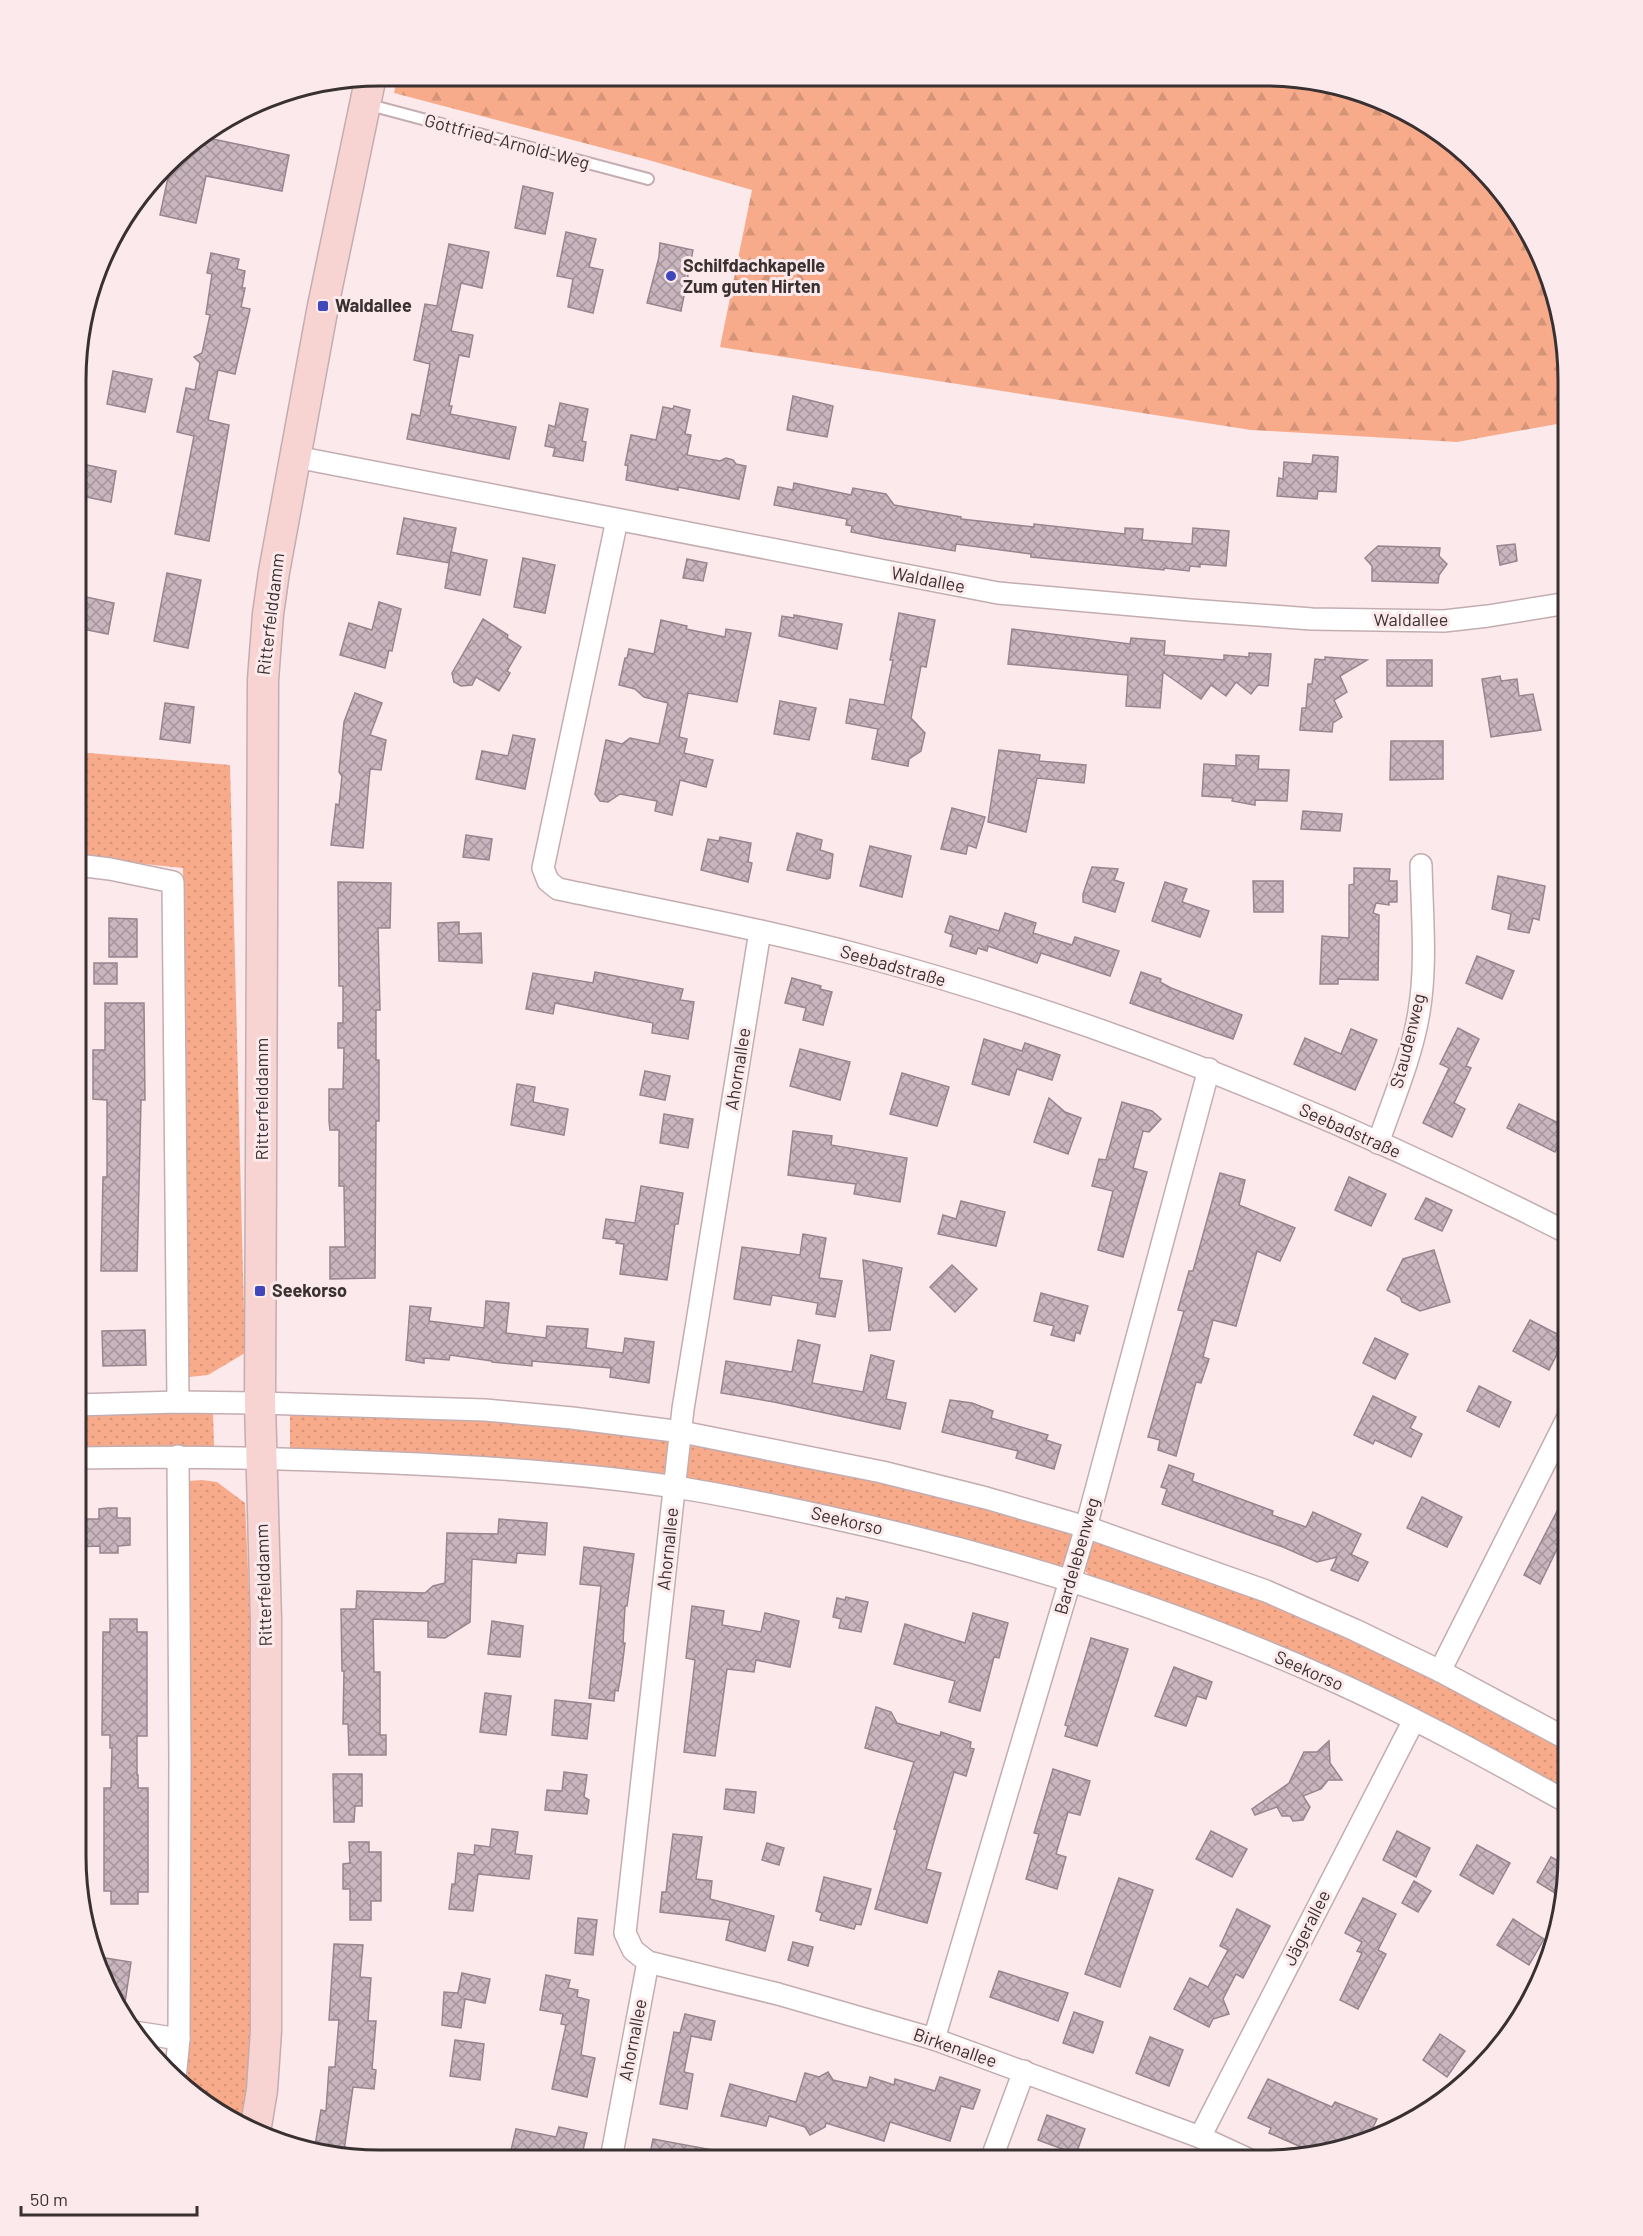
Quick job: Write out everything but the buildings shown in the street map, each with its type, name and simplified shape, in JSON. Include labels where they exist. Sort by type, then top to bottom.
[{"type":"main road","name":"Ritterfelddamm","points":[[256,2123],[262,2090],[266,2020],[266,1620],[260,1457],[263,680],[268,614],[323,306],[368,90]]},
{"type":"street","name":"Waldallee","points":[[296,457],[987,591],[1312,619],[1444,621],[1558,605]]},
{"type":"street","name":"Seebadstraße","points":[[616,520],[543,868],[548,881],[558,889],[863,956],[1044,1010],[1209,1069],[1378,1143],[1558,1228]]},
{"type":"street","name":"Staudenweg","points":[[1378,1143],[1409,1053],[1419,1014],[1423,977],[1421,865]]},
{"type":"street","points":[[86,867],[110,869],[173,882],[178,1402]]},
{"type":"street","name":"Ahornallee","points":[[613,2150],[648,1962],[633,1950],[625,1933],[685,1398],[760,932]]},
{"type":"street","name":"Bardelebenweg","points":[[934,2039],[1086,1527],[1209,1069]]},
{"type":"street","points":[[86,1404],[260,1403],[485,1410],[682,1432],[882,1472],[986,1498],[1086,1527],[1266,1591],[1440,1671],[1558,1734]]},
{"type":"street","points":[[1440,1671],[1558,1437]]},
{"type":"street","points":[[176,2068],[179,2039],[180,1750],[178,1456]]},
{"type":"street","name":"Seekorso","points":[[86,1458],[260,1457],[488,1467],[564,1473],[675,1487],[757,1501],[871,1526],[946,1544],[1070,1580],[1152,1607],[1233,1638],[1325,1677],[1414,1720],[1558,1797]]},
{"type":"street","name":"Jägerallee","points":[[1200,2137],[1414,1720]]},
{"type":"street","name":"Birkenallee","points":[[648,1962],[778,1994],[934,2039],[1200,2137],[1228,2150]]},
{"type":"street","points":[[145,2034],[179,2039]]},
{"type":"street","points":[[995,2150],[1024,2071]]},
{"type":"lane","name":"Gottfried-Arnold-Weg","points":[[368,90],[648,179]]},
{"type":"green space","points":[[396,86],[1282,86],[1321,91],[1358,101],[1410,125],[1442,146],[1471,172],[1508,216],[1535,267],[1552,322],[1557,361],[1558,424],[1457,442],[1251,430],[720,347],[752,190],[645,159],[394,93]]},
{"type":"green space","points":[[86,753],[230,765],[245,1353],[208,1375],[189,1377],[186,1371],[183,868],[86,858]]},
{"type":"green space","points":[[213,1412],[214,1446],[86,1449],[86,1414]]},
{"type":"green space","points":[[290,1414],[476,1421],[548,1426],[665,1440],[670,1442],[669,1473],[664,1476],[505,1458],[290,1449]]},
{"type":"green space","points":[[693,1445],[811,1466],[964,1502],[1071,1533],[1074,1536],[1065,1564],[1061,1566],[922,1527],[771,1493],[690,1480],[685,1474],[689,1448]]},
{"type":"green space","points":[[190,1481],[217,1482],[245,1503],[253,1681],[253,2025],[244,2117],[216,2101],[187,2078],[187,1489]]},
{"type":"green space","points":[[1097,1541],[1295,1614],[1477,1701],[1558,1744],[1558,1785],[1440,1721],[1167,1603],[1089,1575],[1083,1569],[1091,1544]]},
{"type":"place","name":"Schilfdachkapelle Zum guten Hirten","points":[[671,276]]},
{"type":"place","name":"Waldallee","points":[[323,306]]},
{"type":"place","name":"Seekorso","points":[[260,1291]]}]
